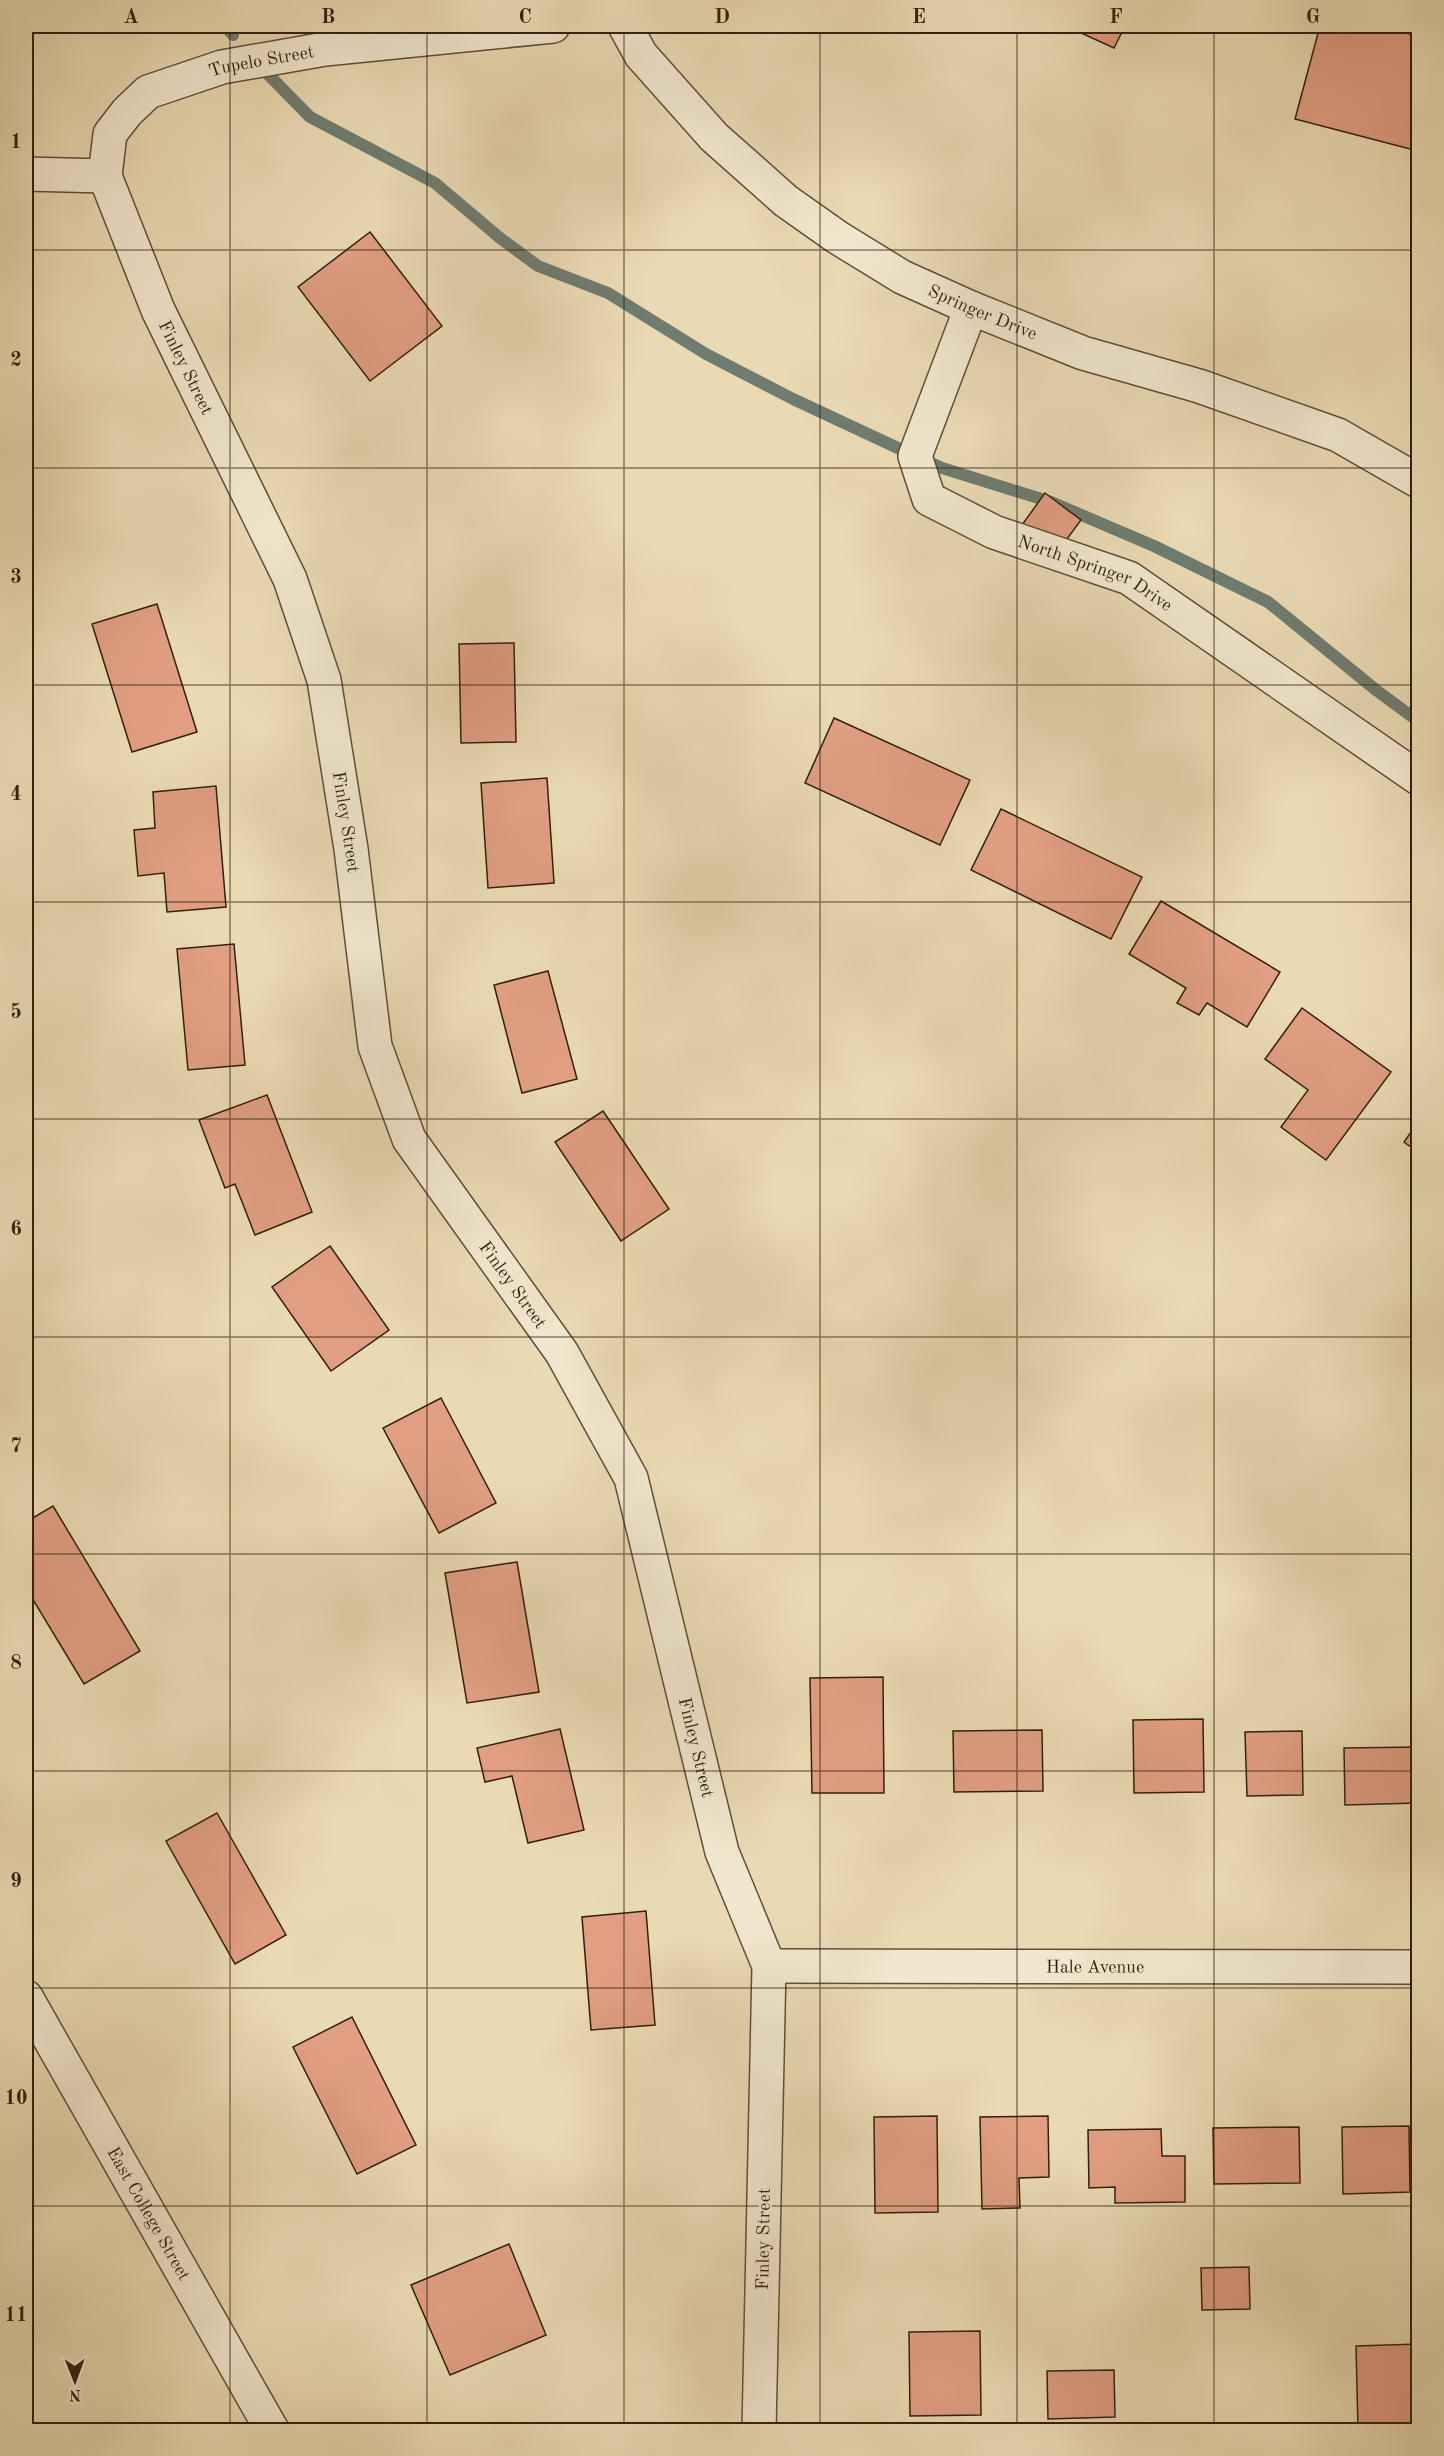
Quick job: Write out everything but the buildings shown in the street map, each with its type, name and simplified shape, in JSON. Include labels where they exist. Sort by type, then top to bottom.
[{"type":"street","name":"Tupelo Street","points":[[105,176],[110,134],[127,112],[148,92],[222,67],[326,49],[553,26]]},
{"type":"street","name":"Springer Drive","points":[[625,26],[641,56],[714,137],[786,201],[837,237],[902,277],[971,308],[1083,353],[1199,386],[1338,435],[1419,481]]},
{"type":"street","points":[[26,174],[105,176]]},
{"type":"street","name":"Finley Street","points":[[105,176],[158,310],[290,579],[324,680],[351,849],[375,1046],[409,1139],[562,1353],[631,1478],[722,1852],[769,1966],[759,2430]]},
{"type":"street","name":"North Springer Drive","points":[[971,308],[915,456],[929,499],[994,532],[1129,578],[1419,778]]},
{"type":"street","name":"Hale Avenue","points":[[769,1966],[1419,1967]]},
{"type":"street","name":"East College Street","points":[[26,1997],[272,2430]]},
{"type":"waterway","points":[[225,26],[233,35]]},
{"type":"waterway","points":[[258,64],[310,117],[435,183],[500,238],[538,266],[608,293],[706,354],[793,399],[915,456],[942,468],[1051,502],[1154,546],[1268,602],[1376,690],[1418,721]]}]
